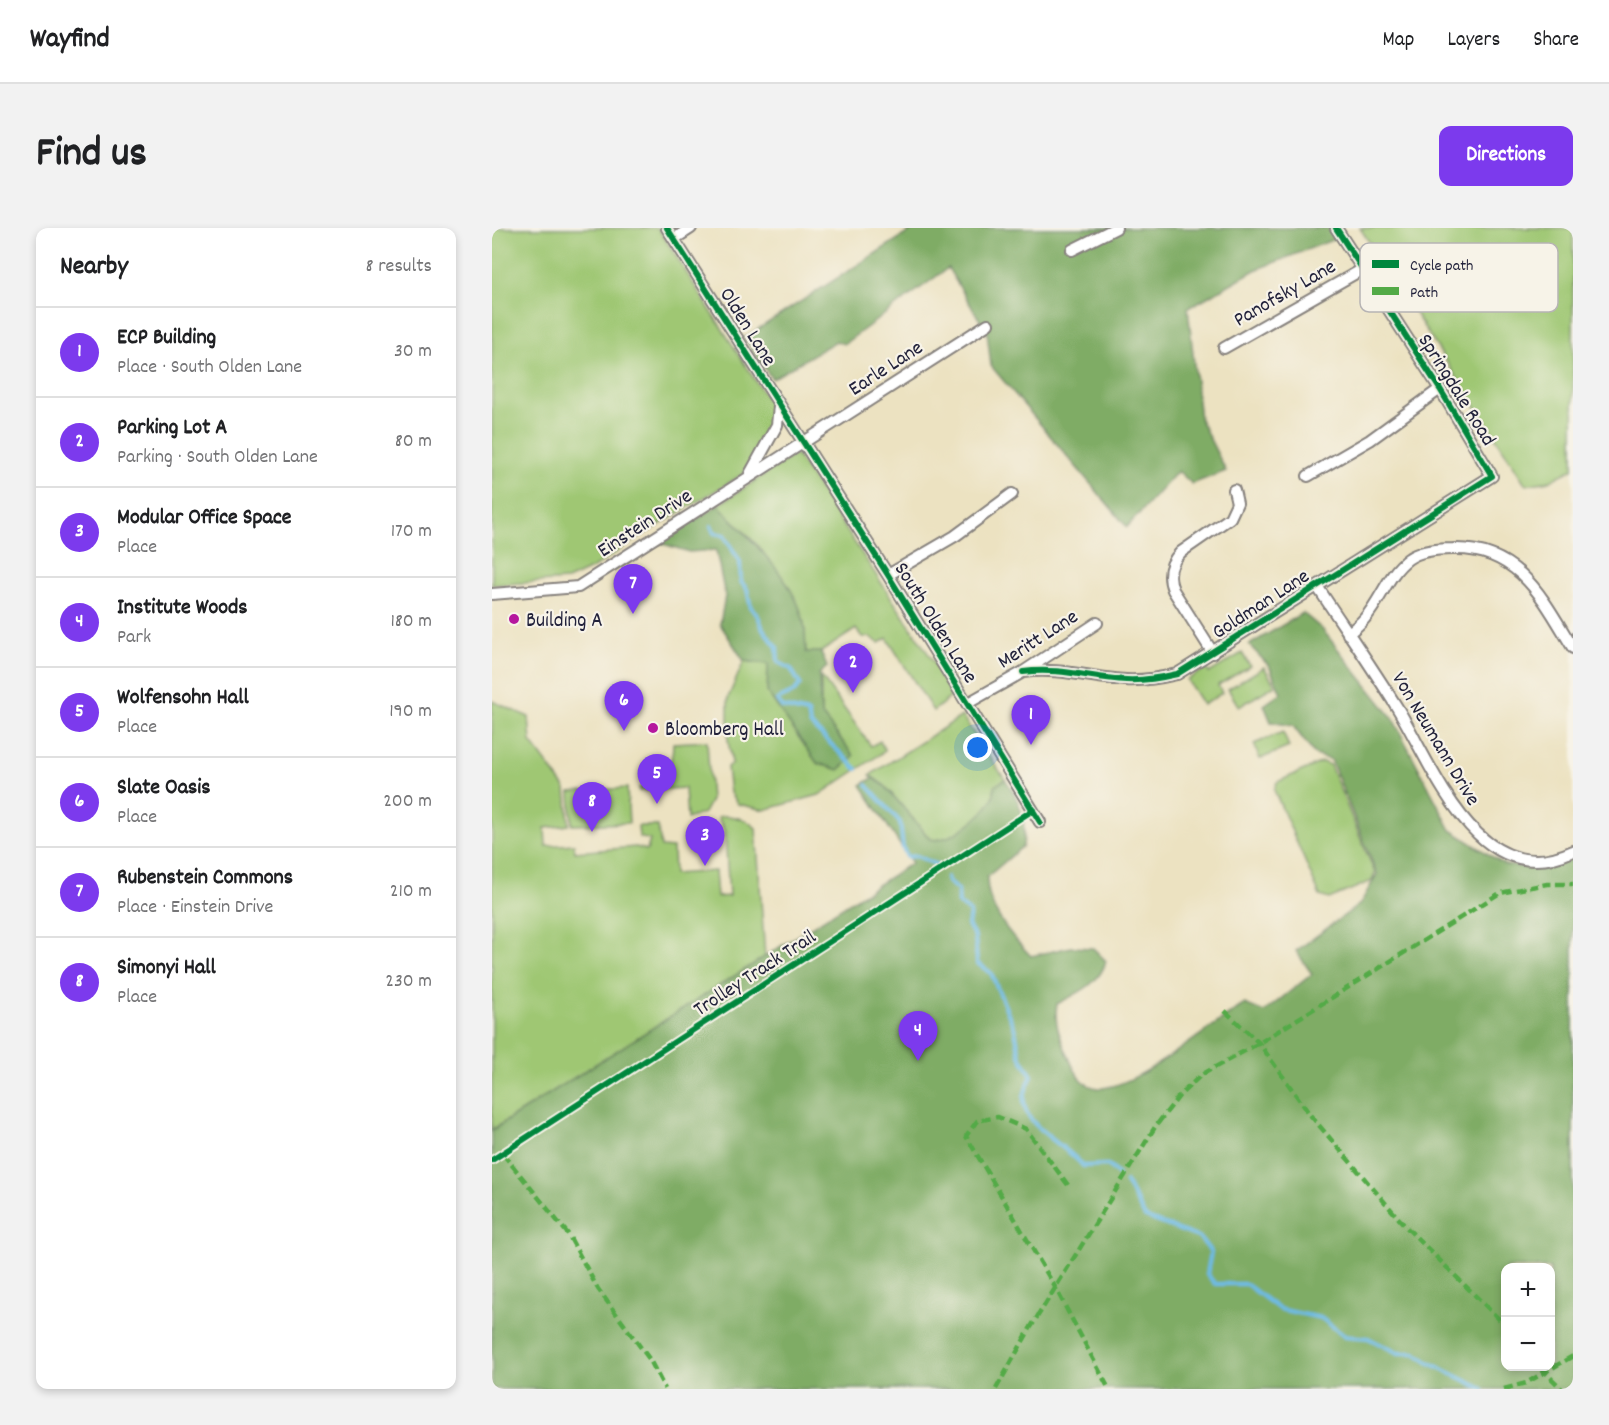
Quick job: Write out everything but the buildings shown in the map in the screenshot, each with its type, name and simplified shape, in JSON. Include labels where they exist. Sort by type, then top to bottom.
[{"type":"street","name":"Olden Lane","points":[[667,228],[802,442]]},
{"type":"street","points":[[674,239],[691,228]]},
{"type":"street","points":[[1072,250],[1116,228]]},
{"type":"street","name":"Springdale Road","points":[[1335,228],[1360,265]]},
{"type":"street","name":"Panofsky Lane","points":[[1224,348],[1360,271]]},
{"type":"street","name":"Springdale Road","points":[[1391,312],[1492,476]]},
{"type":"street","name":"Earle Lane","points":[[802,442],[988,324]]},
{"type":"street","points":[[1308,476],[1370,440],[1440,389]]},
{"type":"street","points":[[746,480],[777,425],[779,406]]},
{"type":"street","name":"Einstein Drive","points":[[492,594],[578,586],[802,442]]},
{"type":"street","name":"South Olden Lane","points":[[802,442],[888,575],[1040,822]]},
{"type":"street","name":"Goldman Lane","points":[[1023,672],[1061,670],[1125,680],[1152,680],[1178,674],[1492,476]]},
{"type":"street","points":[[1213,653],[1173,590],[1169,582],[1170,569],[1174,559],[1181,552],[1230,518],[1237,503],[1234,490]]},
{"type":"street","points":[[888,575],[955,536],[1012,494]]},
{"type":"street","points":[[1348,634],[1366,617],[1393,573],[1410,558],[1427,551],[1465,548],[1486,553],[1508,563],[1530,580],[1573,648]]},
{"type":"street","name":"Von Neumann Drive","points":[[1317,586],[1412,732],[1440,786],[1460,817],[1478,836],[1501,850],[1521,858],[1542,858],[1573,851]]},
{"type":"street","name":"Meritt Lane","points":[[968,703],[1023,672],[1096,623]]},
{"type":"green space","points":[[492,228],[658,228],[769,402],[769,424],[764,439],[755,459],[742,475],[642,535],[593,568],[567,580],[492,585]]},
{"type":"green space","points":[[915,228],[1328,228],[1335,239],[1255,270],[1188,308],[1200,419],[1226,471],[1192,484],[1178,471],[1127,527],[991,366],[987,332],[948,268],[844,344],[836,341],[772,379],[744,338]]},
{"type":"green space","points":[[1360,228],[1573,228],[1573,469],[1549,481],[1526,485],[1414,312],[1558,312],[1558,243],[1370,243]]},
{"type":"green space","points":[[796,454],[955,694],[933,711],[887,638],[879,643],[870,637],[862,637],[856,629],[821,652],[806,653],[804,623],[761,549],[718,505]]},
{"type":"green space","points":[[718,505],[769,560],[792,592],[804,624],[806,652],[821,652],[827,667],[819,674],[821,714],[854,756],[839,770],[817,763],[767,692],[768,664],[744,661],[720,624],[725,596],[716,550],[689,552],[660,543]]},
{"type":"green space","points":[[1303,613],[1322,629],[1392,717],[1451,830],[1505,865],[1542,869],[1573,859],[1573,1389],[492,1389],[492,1130],[912,863],[861,785],[873,778],[885,786],[930,839],[956,833],[973,821],[992,800],[995,786],[1005,779],[1021,811],[1024,837],[1023,846],[987,877],[990,899],[995,910],[1015,939],[1031,956],[1071,947],[1093,948],[1106,961],[1099,976],[1093,982],[1057,1004],[1056,1019],[1059,1033],[1077,1074],[1088,1085],[1098,1088],[1114,1086],[1132,1079],[1172,1055],[1245,1004],[1264,1012],[1312,974],[1296,951],[1360,904],[1377,874],[1331,760],[1315,755],[1293,726],[1271,722],[1264,705],[1281,693],[1269,666],[1249,645]]},
{"type":"green space","points":[[1242,653],[1250,666],[1218,685],[1222,693],[1203,705],[1187,680],[1206,668],[1209,673]]},
{"type":"green space","points":[[744,661],[768,664],[853,756],[821,714],[821,676],[871,746],[880,741],[885,751],[819,795],[764,810],[738,804],[730,793],[727,767],[732,763],[728,740],[728,698]]},
{"type":"green space","points":[[1264,667],[1275,685],[1239,707],[1228,689]]},
{"type":"green space","points":[[492,701],[529,717],[531,742],[566,789],[569,825],[545,828],[546,846],[574,844],[575,852],[636,847],[647,850],[650,840],[639,837],[638,826],[658,826],[661,847],[673,848],[674,874],[715,871],[717,897],[729,896],[725,832],[718,817],[738,818],[756,828],[765,957],[492,1130]]},
{"type":"green space","points":[[962,716],[1005,779],[995,786],[994,795],[988,807],[965,828],[946,837],[930,839],[885,786],[870,775]]},
{"type":"green space","points":[[1283,732],[1289,747],[1260,759],[1254,744]]},
{"type":"green space","points":[[707,741],[711,800],[704,813],[687,819],[685,788],[639,791],[639,788],[655,782],[665,772],[673,752],[673,743]]},
{"type":"green space","points":[[1322,762],[1330,765],[1375,873],[1372,881],[1329,899],[1320,896],[1274,790],[1277,782]]},
{"type":"green space","points":[[627,788],[629,823],[572,825],[570,792]]},
{"type":"waterway","points":[[711,526],[714,533],[724,535],[740,562],[741,582],[747,589],[751,608],[777,647],[778,662],[791,669],[800,684],[794,692],[777,700],[782,707],[808,713],[810,724],[857,769]]},
{"type":"waterway","points":[[867,785],[900,822],[903,848],[907,857],[917,856],[937,865]]},
{"type":"waterway","points":[[947,877],[948,882],[958,890],[959,904],[970,912],[968,925],[975,937],[977,963],[991,973],[1015,1030],[1020,1056],[1032,1076],[1024,1098],[1025,1108],[1030,1118],[1037,1127],[1083,1166],[1108,1165],[1118,1175]]},
{"type":"waterway","points":[[1126,1182],[1145,1217],[1200,1238],[1211,1252],[1207,1274],[1215,1284],[1246,1284],[1279,1309],[1321,1318],[1345,1336],[1368,1338],[1398,1353],[1415,1353],[1428,1362],[1483,1389]]},
{"type":"marked path","points":[[996,1389],[1031,1327],[1155,1127],[1179,1096],[1201,1075],[1259,1043],[1500,893],[1547,884],[1573,884]]},
{"type":"marked path","points":[[1225,1011],[1259,1043],[1311,1116],[1406,1227],[1501,1321]]},
{"type":"marked path","points":[[1068,1185],[1026,1129],[998,1117],[977,1121],[966,1136],[1055,1287],[1109,1389]]},
{"type":"marked path","points":[[503,1154],[568,1234],[598,1289],[650,1360],[665,1389]]},
{"type":"marked path","points":[[1504,1389],[1526,1383],[1573,1356]]},
{"type":"marked path","points":[[1544,1371],[1562,1389]]},
{"type":"cycle path","points":[[667,228],[888,575],[1040,822]]},
{"type":"cycle path","points":[[1336,228],[1360,265]]},
{"type":"cycle path","points":[[1023,672],[1049,671],[1133,680],[1177,674],[1492,476],[1390,312]]},
{"type":"cycle path","name":"Trolley Track Trail","points":[[492,1160],[1033,810]]},
{"type":"place","name":"Rubenstein Commons","points":[[633,614]]},
{"type":"place","name":"Building A","points":[[514,619]]},
{"type":"place","name":"Parking Lot A","points":[[853,693]]},
{"type":"place","name":"Bloomberg Hall","points":[[653,728]]},
{"type":"place","name":"Slate Oasis","points":[[624,731]]},
{"type":"place","name":"ECP Building","points":[[1031,745]]},
{"type":"place","name":"Wolfensohn Hall","points":[[657,804]]},
{"type":"place","name":"Simonyi Hall","points":[[592,832]]},
{"type":"place","name":"Modular Office Space","points":[[705,866]]},
{"type":"place","name":"Institute Woods","points":[[918,1061]]}]
